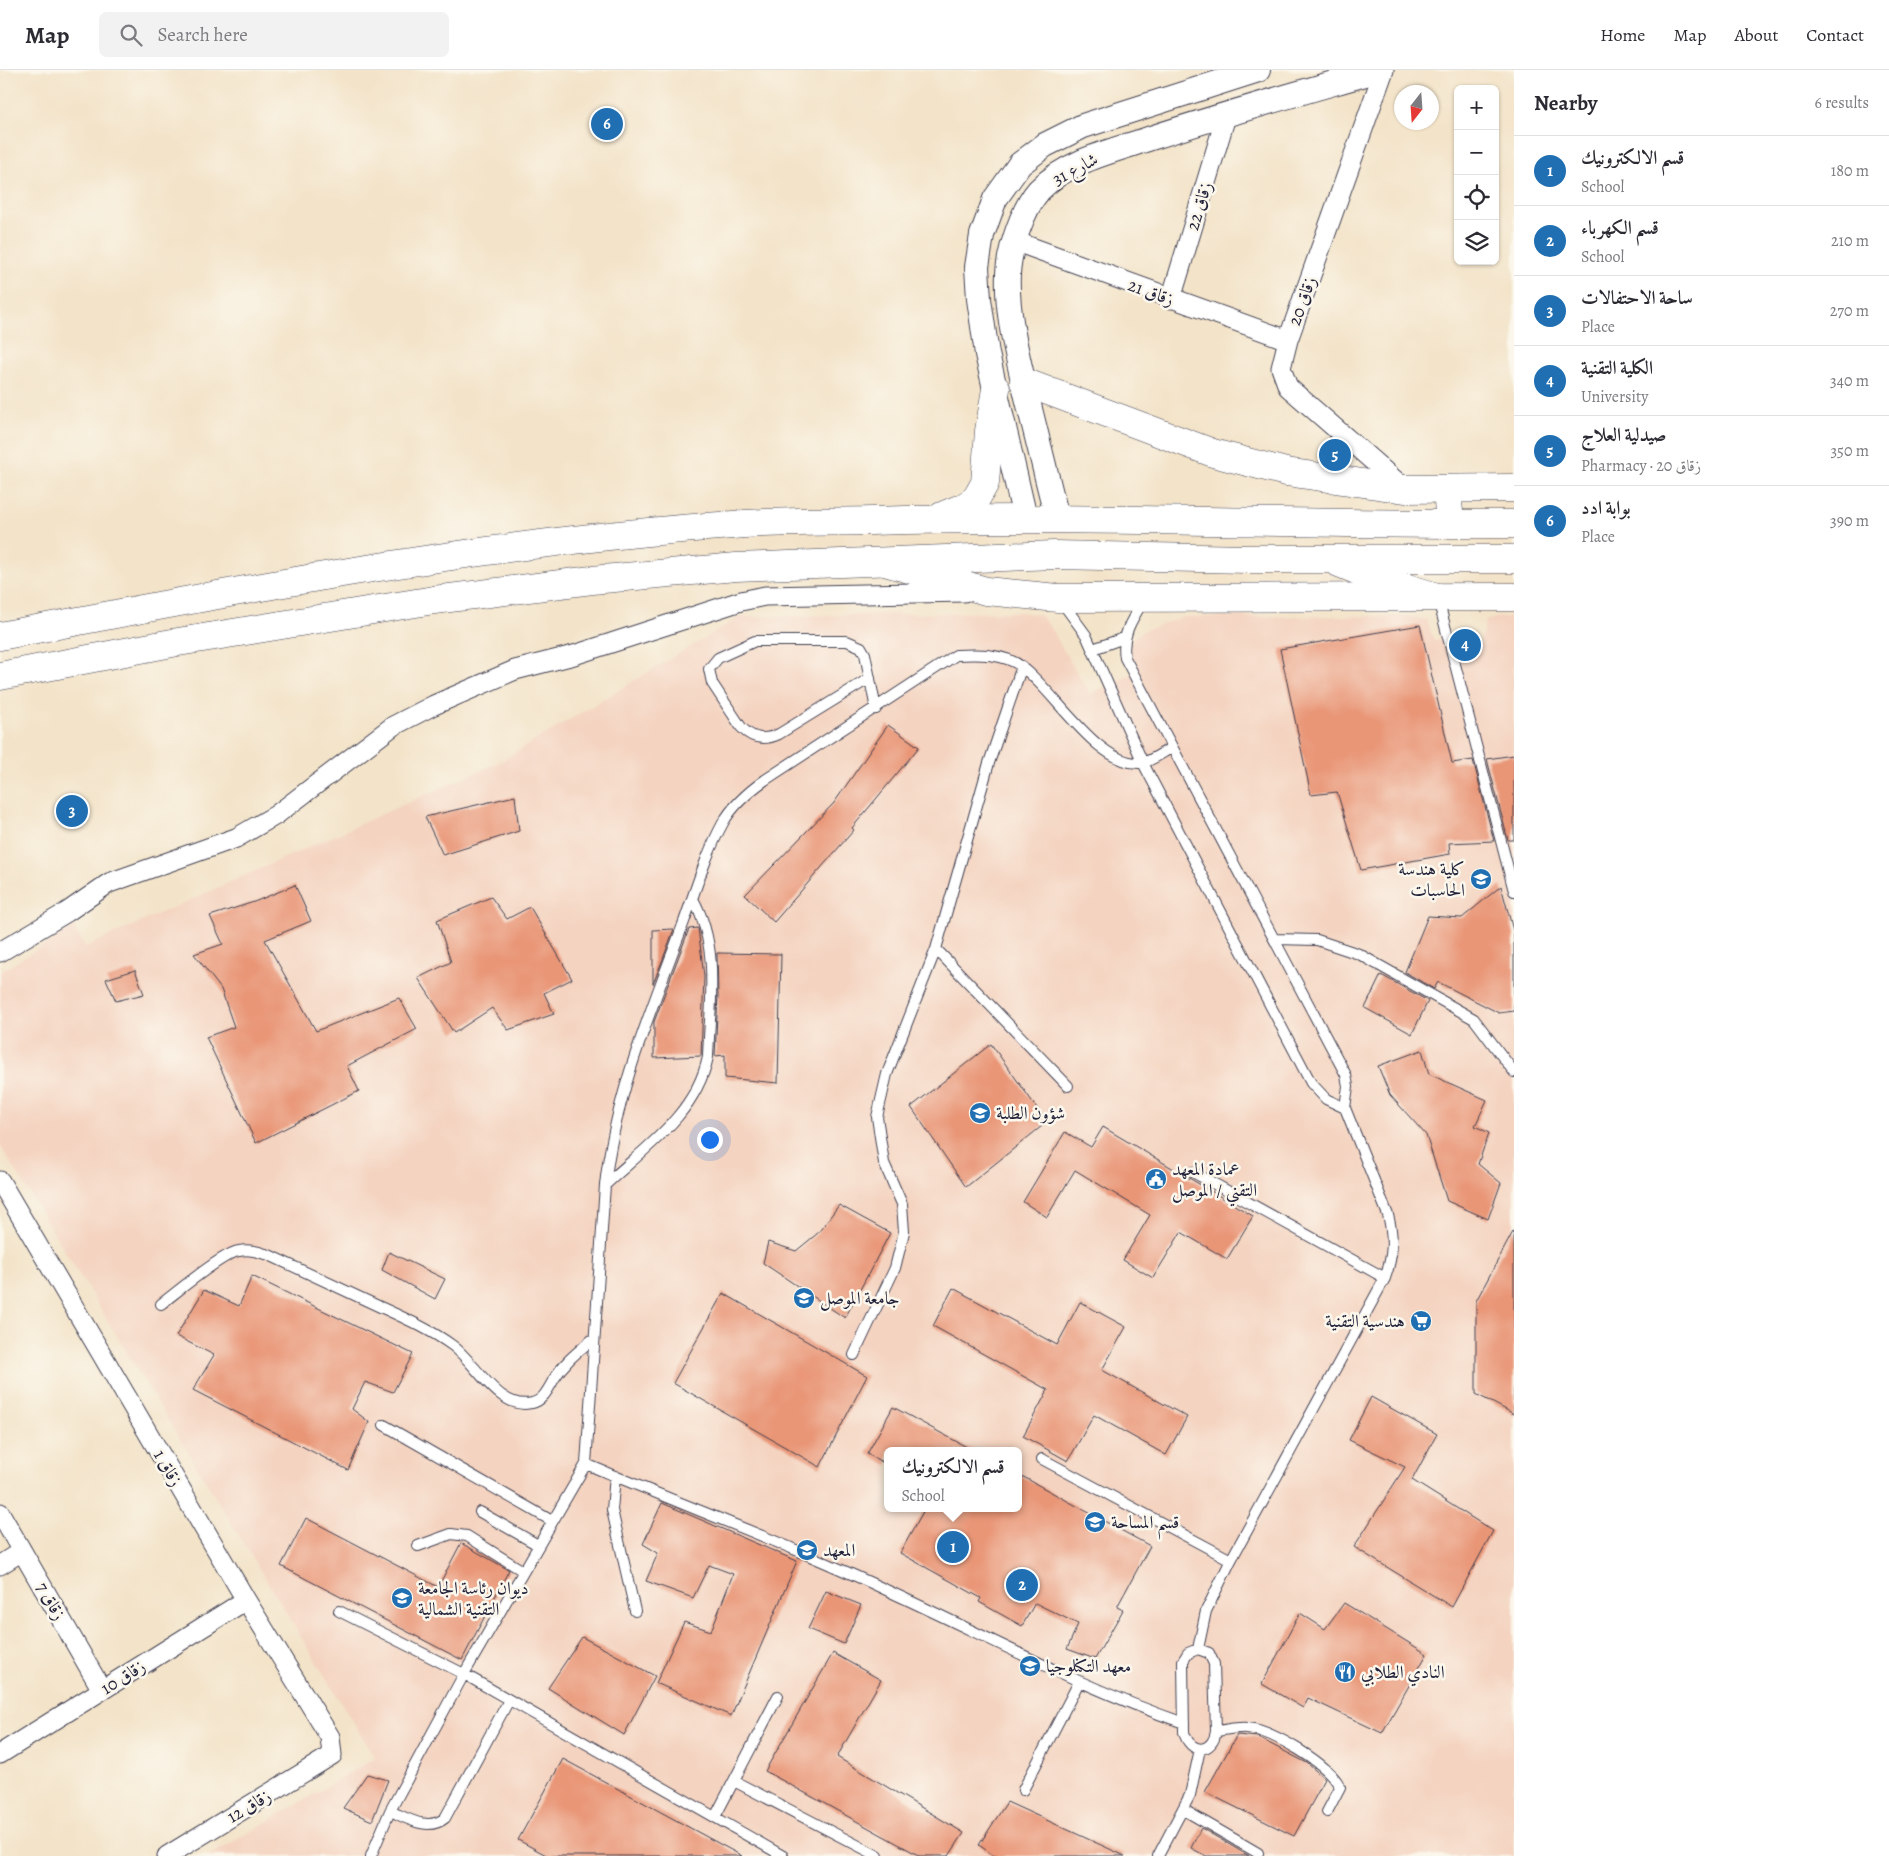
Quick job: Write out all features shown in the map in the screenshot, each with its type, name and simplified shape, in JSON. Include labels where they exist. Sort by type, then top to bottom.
[{"type":"main road","points":[[1024,382],[1213,453],[1249,464],[1323,478],[1405,489],[1514,488]]},
{"type":"main road","points":[[934,519],[976,499],[985,483],[989,430],[996,389]]},
{"type":"main road","points":[[1447,489],[1450,524]]},
{"type":"main road","points":[[2,636],[298,580],[434,559],[590,538],[736,524],[1025,518],[1514,524]]},
{"type":"main road","points":[[0,676],[172,643],[434,600],[592,580],[736,567],[1054,556],[1514,559]]},
{"type":"main road","points":[[1328,558],[1381,580],[1437,597]]},
{"type":"main road","points":[[885,562],[986,591],[1058,598],[1514,597]]},
{"type":"street","name":"شارع 31","points":[[1025,518],[987,354],[977,267],[982,235],[995,200],[1020,164],[1045,145],[1083,126],[1258,70]]},
{"type":"street","name":"شارع 31","points":[[1057,518],[1016,350],[1008,274],[1014,241],[1029,204],[1039,190],[1056,176],[1089,159],[1227,113],[1379,70]]},
{"type":"street","name":"زقاق 20","points":[[1384,70],[1288,340],[1281,368],[1288,387],[1405,489]]},
{"type":"street","points":[[1168,98],[1179,129]]},
{"type":"street","name":"زقاق 22","points":[[1171,299],[1227,113]]},
{"type":"street","points":[[1020,164],[1039,190]]},
{"type":"street","name":"زقاق 21","points":[[1014,241],[1288,340]]},
{"type":"street","points":[[987,354],[1016,350]]},
{"type":"street","points":[[0,952],[67,912],[109,883],[236,838],[276,815],[393,726],[515,670],[574,655],[741,601],[765,596],[986,591]]},
{"type":"street","name":"زقاق 1","points":[[0,1181],[246,1600],[330,1737],[332,1756]]},
{"type":"street","name":"زقاق 7","points":[[0,1513],[102,1690]]},
{"type":"street","points":[[0,1565],[22,1551]]},
{"type":"street","name":"زقاق 10","points":[[0,1754],[246,1600]]},
{"type":"street","name":"زقاق 12","points":[[167,1856],[332,1756]]},
{"type":"lane","points":[[1437,597],[1514,891]]},
{"type":"lane","points":[[1058,598],[1078,622],[1093,649],[1143,763],[1311,1083],[1326,1099],[1345,1108]]},
{"type":"lane","points":[[1145,599],[1124,638],[1125,658],[1171,748],[1275,939],[1346,1075],[1348,1086],[1345,1108],[1388,1215],[1392,1231],[1391,1263],[1385,1278],[1231,1560],[1206,1611],[1198,1649]]},
{"type":"lane","points":[[1093,649],[1124,638]]},
{"type":"lane","points":[[870,678],[779,734],[763,739],[754,737],[741,727],[712,683],[709,669],[718,658],[755,641],[847,641],[861,647],[865,654],[870,678],[876,709]]},
{"type":"lane","points":[[371,1856],[390,1811],[464,1674],[586,1464],[605,1185],[608,1160],[620,1107],[640,1042],[719,831],[741,799],[765,780],[956,655],[987,653],[1022,666],[1100,746],[1117,758],[1130,763],[1143,763],[1171,748]]},
{"type":"lane","points":[[854,1355],[896,1268],[904,1232],[902,1204],[884,1163],[877,1117],[887,1074],[936,949],[989,763],[1022,666]]},
{"type":"lane","points":[[605,1185],[681,1114],[699,1087],[705,1072],[708,1057],[711,955],[707,929],[693,899]]},
{"type":"lane","points":[[1275,939],[1317,940],[1358,954],[1474,1019],[1514,1072]]},
{"type":"lane","points":[[936,949],[1068,1086]]},
{"type":"lane","points":[[1193,1172],[1385,1278]]},
{"type":"lane","points":[[161,1304],[224,1258],[236,1251],[252,1249],[411,1321],[452,1345],[469,1360],[493,1389],[510,1402],[522,1405],[535,1403],[541,1398],[569,1359],[594,1338]]},
{"type":"lane","points":[[384,1425],[552,1521]]},
{"type":"lane","points":[[1042,1460],[1231,1560]]},
{"type":"lane","points":[[586,1464],[896,1594],[1079,1682],[1184,1723]]},
{"type":"lane","points":[[615,1476],[612,1510],[635,1611]]},
{"type":"lane","points":[[480,1512],[538,1545]]},
{"type":"lane","points":[[418,1546],[451,1534],[467,1536],[523,1571]]},
{"type":"lane","points":[[339,1611],[464,1674],[783,1856]]},
{"type":"lane","points":[[1198,1649],[1209,1653],[1214,1664],[1216,1731],[1215,1740],[1209,1746],[1200,1749],[1192,1746],[1186,1740],[1184,1723],[1183,1661],[1188,1653],[1198,1649]]},
{"type":"lane","points":[[1023,1790],[1079,1682]]},
{"type":"lane","points":[[715,1817],[778,1696]]},
{"type":"lane","points":[[390,1811],[430,1825],[438,1824],[445,1818],[509,1700]]},
{"type":"lane","points":[[1216,1731],[1248,1728],[1280,1738],[1309,1757],[1337,1780],[1340,1787],[1327,1812]]},
{"type":"lane","points":[[1158,1856],[1184,1810],[1195,1780],[1200,1749]]},
{"type":"lane","points":[[734,1781],[878,1856]]},
{"type":"lane","points":[[1184,1810],[1258,1852]]},
{"type":"shaded area","name":"جامعة الموصل","points":[[1020,612],[1040,615],[1047,623],[1090,694],[1137,672],[1126,644],[1143,631],[1183,617],[1407,616],[1426,620],[1434,640],[1480,643],[1486,621],[1498,617],[1514,617],[1514,1856],[209,1856],[375,1758],[0,1145],[0,972],[74,927],[85,947],[501,761],[740,617]]},
{"type":"building","points":[[1420,625],[1452,763],[1473,760],[1494,841],[1449,843],[1450,854],[1361,870],[1337,792],[1311,795],[1280,649]]},
{"type":"building","points":[[888,725],[919,747],[852,828],[854,830],[774,922],[745,895],[834,803]]},
{"type":"building","points":[[1514,755],[1514,840],[1508,840],[1487,759]]},
{"type":"building","points":[[515,796],[519,831],[443,855],[425,817]]},
{"type":"building","points":[[295,885],[311,921],[265,940],[316,1031],[399,998],[417,1029],[347,1066],[359,1091],[256,1143],[206,1037],[234,1027],[221,989],[194,954],[223,944],[210,916],[254,902]]},
{"type":"building","points":[[1501,886],[1514,934],[1514,1011],[1499,1013],[1438,982],[1434,989],[1405,972],[1428,916],[1462,918]]},
{"type":"building","points":[[491,897],[507,919],[530,907],[572,979],[544,993],[554,1014],[508,1030],[492,1008],[454,1033],[418,978],[451,962],[437,920]]},
{"type":"building","points":[[698,928],[704,976],[701,1056],[654,1058],[654,1022],[689,929]]},
{"type":"building","points":[[674,929],[663,959],[653,984],[653,930]]},
{"type":"building","points":[[717,953],[781,954],[778,1083],[725,1078],[725,1055],[715,1056],[718,996]]},
{"type":"building","points":[[135,970],[144,994],[116,1001],[106,979]]},
{"type":"building","points":[[1381,975],[1428,1001],[1412,1034],[1365,1008]]},
{"type":"building","points":[[991,1044],[1047,1122],[966,1187],[911,1107]]},
{"type":"building","points":[[1422,1050],[1429,1074],[1487,1100],[1475,1126],[1489,1133],[1478,1164],[1501,1183],[1488,1219],[1447,1201],[1426,1135],[1390,1095],[1378,1066]]},
{"type":"building","points":[[1103,1127],[1253,1216],[1227,1259],[1181,1232],[1153,1278],[1123,1260],[1150,1215],[1075,1170],[1047,1217],[1023,1202],[1065,1132],[1091,1147]]},
{"type":"building","points":[[839,1205],[890,1233],[845,1318],[763,1263],[768,1242],[796,1251],[818,1233]]},
{"type":"building","points":[[1514,1230],[1514,1414],[1476,1394],[1476,1301]]},
{"type":"building","points":[[389,1252],[445,1279],[435,1299],[382,1270]]},
{"type":"building","points":[[252,1276],[413,1354],[393,1392],[365,1382],[352,1409],[369,1422],[348,1470],[193,1390],[214,1355],[176,1336],[204,1290],[239,1306]]},
{"type":"building","points":[[953,1288],[1057,1345],[1080,1302],[1126,1327],[1102,1370],[1187,1417],[1166,1455],[1094,1415],[1068,1461],[1023,1436],[1048,1390],[933,1326]]},
{"type":"building","points":[[723,1293],[867,1376],[820,1467],[673,1383]]},
{"type":"building","points":[[1371,1397],[1437,1434],[1412,1480],[1493,1531],[1452,1607],[1354,1547],[1405,1467],[1349,1440]]},
{"type":"building","points":[[893,1407],[967,1447],[884,1447],[884,1463],[867,1454]]},
{"type":"building","points":[[1022,1476],[1150,1546],[1117,1607],[1123,1610],[1095,1659],[1067,1649],[1078,1624],[1035,1603],[1022,1626],[979,1602],[981,1598],[900,1553],[923,1512],[1022,1512]]},
{"type":"building","points":[[662,1503],[797,1561],[731,1716],[656,1683],[684,1622],[711,1631],[733,1574],[709,1565],[693,1598],[646,1581],[658,1553],[643,1544]]},
{"type":"building","points":[[306,1518],[438,1587],[461,1543],[509,1570],[462,1660],[281,1566]]},
{"type":"building","points":[[826,1591],[861,1605],[844,1644],[808,1629]]},
{"type":"building","points":[[1344,1603],[1427,1654],[1382,1733],[1308,1698],[1303,1708],[1262,1684],[1300,1613],[1325,1629]]},
{"type":"building","points":[[582,1637],[655,1676],[624,1735],[548,1688]]},
{"type":"building","points":[[833,1653],[881,1680],[837,1757],[964,1833],[949,1856],[920,1856],[765,1771]]},
{"type":"building","points":[[1237,1735],[1257,1737],[1307,1763],[1325,1779],[1294,1836],[1205,1792]]},
{"type":"building","points":[[563,1759],[742,1856],[548,1856],[518,1840]]},
{"type":"building","points":[[367,1774],[388,1780],[372,1821],[343,1808]]},
{"type":"building","points":[[1007,1802],[1125,1856],[994,1856],[979,1845]]},
{"type":"building","points":[[1201,1828],[1249,1856],[1206,1856],[1191,1848]]},
{"type":"place","name":"بوابة ادد","points":[[607,124]]},
{"type":"place","name":"صيدلية العلاج","points":[[1335,455]]},
{"type":"place","name":"الكلية التقنية","points":[[1465,645]]},
{"type":"place","name":"ساحة الاحتفالات","points":[[72,811]]},
{"type":"place","name":"كلية هندسة الحاسبات","points":[[1481,879]]},
{"type":"place","name":"شؤون الطلبة","points":[[980,1113]]},
{"type":"place","name":"عمادة المعهد التقني / الموصل","points":[[1156,1179]]},
{"type":"place","name":"جامعة الموصل","points":[[804,1298]]},
{"type":"place","name":"هندسية التقنية","points":[[1421,1321]]},
{"type":"place","name":"قسم المساحة","points":[[1095,1522]]},
{"type":"place","name":"قسم الالكترونيك","points":[[953,1547]]},
{"type":"place","name":"المعهد","points":[[807,1550]]},
{"type":"place","name":"قسم الكهرباء","points":[[1022,1585]]},
{"type":"place","name":"ديوان رئاسة الجامعة التقنية الشمالية","points":[[402,1598]]},
{"type":"place","name":"معهد التكنلوجيا","points":[[1030,1666]]},
{"type":"place","name":"النادي الطلابي","points":[[1345,1672]]}]
